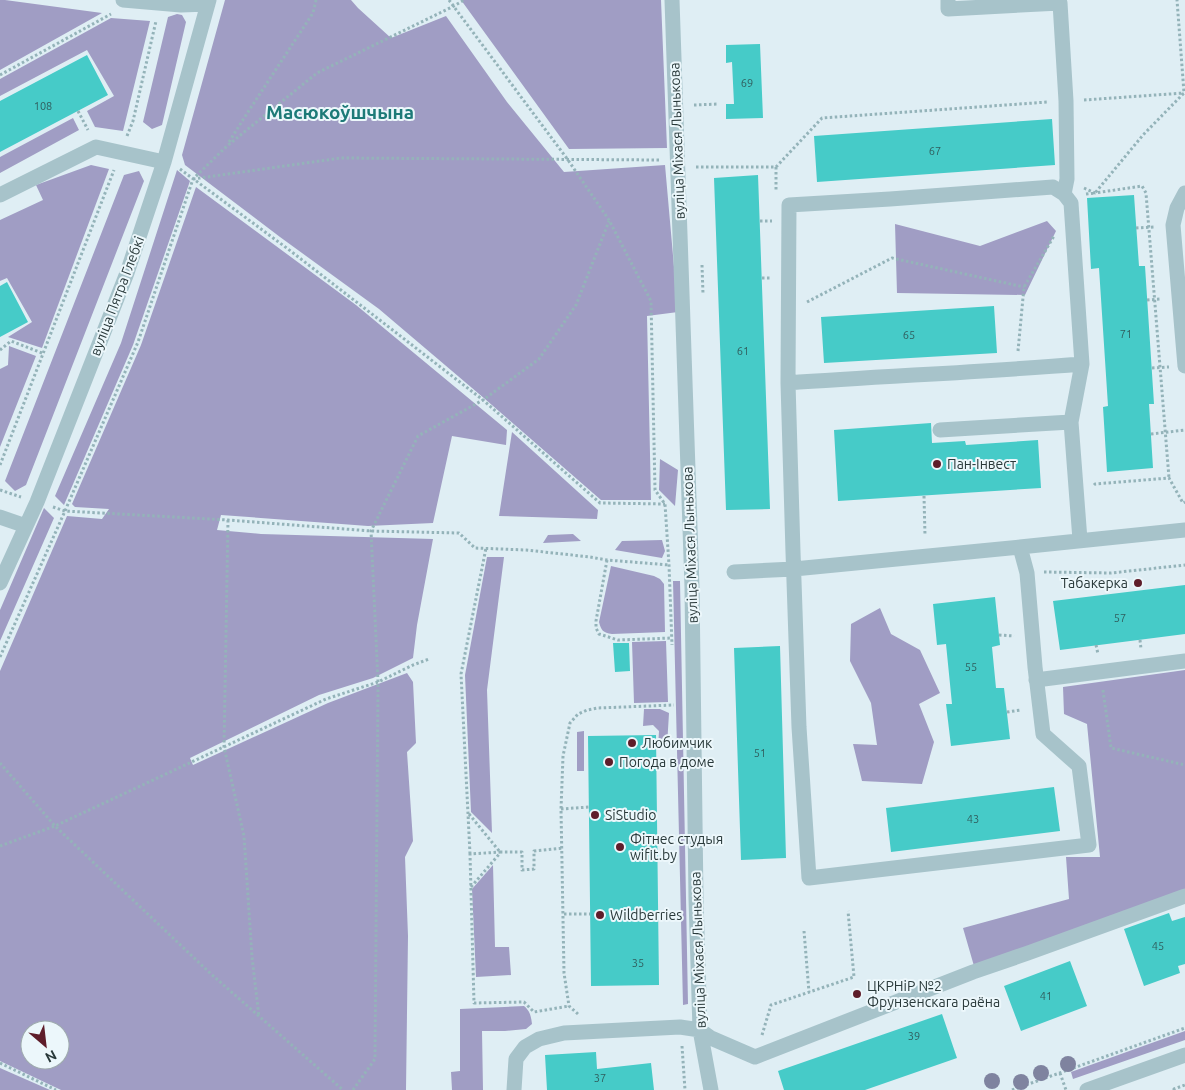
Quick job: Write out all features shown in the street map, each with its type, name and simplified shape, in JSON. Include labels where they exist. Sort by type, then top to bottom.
[{"type":"street","name":"вуліца Міхася Лынькова","points":[[672,0],[692,587],[700,1030],[711,1090]]},
{"type":"street","points":[[948,0],[948,9],[1060,3],[1066,101],[1067,179],[1064,194]]},
{"type":"street","points":[[129,1],[181,5],[208,2]]},
{"type":"street","name":"вуліца Пятра Глебкі","points":[[0,584],[37,502],[127,273],[164,162],[208,2]]},
{"type":"street","points":[[0,195],[96,147],[164,162]]},
{"type":"street","points":[[1020,547],[1027,573],[1036,680],[1043,734],[1079,766],[1089,845],[810,878],[799,727],[788,383],[789,205],[1053,188],[1064,194],[1071,202],[1082,364],[1071,422],[1080,540]]},
{"type":"street","points":[[1185,193],[1177,208],[1173,225],[1181,268],[1185,366]]},
{"type":"street","points":[[788,383],[1016,370],[1082,364]]},
{"type":"street","points":[[940,430],[1071,422]]},
{"type":"street","points":[[0,517],[26,526]]},
{"type":"street","points":[[734,572],[794,569],[1185,530]]},
{"type":"street","points":[[1036,680],[1185,661]]},
{"type":"street","points":[[514,1090],[516,1060],[524,1047],[539,1039],[564,1033],[680,1027],[700,1030],[711,1038],[756,1057],[973,972],[1185,896]]},
{"type":"street","points":[[1087,1090],[1185,1055]]},
{"type":"path","points":[[227,146],[313,13],[316,0]]},
{"type":"path","points":[[449,0],[568,160],[609,220],[651,301],[655,490],[665,504],[670,565],[672,648]]},
{"type":"path","points":[[0,657],[138,342],[193,179],[227,146],[317,73],[464,0]]},
{"type":"path","points":[[1095,193],[1143,135],[1184,93],[1177,0]]},
{"type":"path","points":[[0,75],[129,1]]},
{"type":"path","points":[[0,465],[133,121],[157,19],[181,5]]},
{"type":"path","points":[[193,179],[341,158],[677,160],[692,167],[776,167],[822,118],[1184,93]]},
{"type":"path","points":[[690,106],[719,104]]},
{"type":"path","points":[[78,111],[89,133]]},
{"type":"path","points":[[164,162],[178,167],[296,255],[483,400],[600,503],[665,504]]},
{"type":"path","points":[[1016,370],[1024,287],[1071,209],[1081,195],[1142,186],[1146,193],[1169,478],[1183,502],[1185,502]]},
{"type":"path","points":[[353,1090],[375,1060],[378,682],[371,531],[418,436],[483,400],[539,359],[576,306],[609,220]]},
{"type":"path","points":[[789,311],[892,258],[1024,287]]},
{"type":"path","points":[[0,350],[11,341],[42,353]]},
{"type":"path","points":[[1151,434],[1185,430]]},
{"type":"path","points":[[1078,520],[1095,484],[1169,478]]},
{"type":"path","points":[[916,538],[925,536],[924,496]]},
{"type":"path","points":[[65,511],[228,520],[371,531],[459,533],[475,548],[526,550],[607,560],[670,565]]},
{"type":"path","points":[[228,520],[224,747],[244,836],[252,956],[259,1016]]},
{"type":"path","points":[[486,548],[461,674],[470,854],[474,1003],[524,1002],[534,1012],[569,1006]]},
{"type":"path","points":[[607,560],[596,621],[596,628],[599,634],[618,640],[672,638]]},
{"type":"path","points":[[0,846],[55,826],[326,699],[378,682],[429,659]]},
{"type":"path","points":[[1100,673],[1111,748],[1185,765]]},
{"type":"path","points":[[582,1018],[569,1006],[564,973],[561,808],[563,756],[570,723],[578,714],[598,708],[674,704],[674,714]]},
{"type":"path","points":[[0,763],[55,826],[211,974],[343,1090]]},
{"type":"path","points":[[561,808],[589,807]]},
{"type":"path","points":[[468,814],[501,852]]},
{"type":"path","points":[[470,854],[522,852],[522,870],[534,869],[534,851],[563,848]]},
{"type":"path","points":[[471,887],[501,852]]},
{"type":"path","points":[[756,1057],[770,1005],[854,977],[848,911]]},
{"type":"path","points":[[564,914],[590,914]]},
{"type":"path","points":[[804,931],[809,992]]},
{"type":"path","points":[[680,1027],[686,1090]]},
{"type":"path","points":[[1012,1090],[1185,1028]]},
{"type":"path","points":[[0,1063],[56,1090]]},
{"type":"path","points":[[1060,1073],[1066,1090]]},
{"type":"path","points":[[1174,1090],[1185,1085]]},
{"type":"shaded area","points":[[0,0],[5,0],[102,13],[0,70]]},
{"type":"shaded area","points":[[225,0],[351,0],[391,38],[446,16],[507,102],[564,172],[665,165],[678,312],[647,316],[651,500],[601,500],[379,309],[185,165],[182,155]]},
{"type":"shaded area","points":[[461,0],[661,0],[667,148],[569,149]]},
{"type":"shaded area","points":[[177,14],[182,15],[186,22],[162,125],[152,129],[143,122],[168,17]]},
{"type":"shaded area","points":[[111,18],[150,21],[123,131],[95,127],[87,111],[114,96],[87,50],[0,96],[0,79]]},
{"type":"shaded area","points":[[73,118],[79,130],[0,173],[0,157]]},
{"type":"shaded area","points":[[91,165],[109,169],[42,348],[8,337],[32,322],[7,278],[0,281],[0,220],[43,200],[36,185]]},
{"type":"shaded area","points":[[177,170],[190,181],[133,345],[64,505],[55,496],[121,343]]},
{"type":"shaded area","points":[[139,171],[144,181],[26,485],[15,491],[5,481],[124,175]]},
{"type":"shaded area","points":[[196,187],[356,305],[507,430],[506,445],[452,436],[433,523],[368,526],[221,515],[217,530],[261,534],[433,539],[417,625],[413,658],[373,678],[319,695],[190,758],[193,765],[328,703],[407,673],[413,682],[416,743],[407,752],[413,841],[405,857],[408,936],[406,1090],[61,1090],[0,1061],[0,671],[67,516],[102,519],[109,509],[75,507],[72,504],[141,345]]},
{"type":"shaded area","points":[[1047,221],[1056,231],[1025,295],[897,293],[895,224],[980,246]]},
{"type":"shaded area","points":[[9,346],[36,356],[0,447],[0,369],[8,365]]},
{"type":"shaded area","points":[[512,432],[598,510],[597,519],[499,516]]},
{"type":"shaded area","points":[[660,459],[678,470],[675,506],[659,490]]},
{"type":"shaded area","points":[[44,508],[54,518],[0,641],[0,610]]},
{"type":"shaded area","points":[[573,534],[581,541],[543,543],[548,535]]},
{"type":"shaded area","points":[[662,540],[665,551],[662,558],[615,550],[622,541]]},
{"type":"shaded area","points":[[487,557],[504,557],[487,690],[492,833],[471,812],[465,675]]},
{"type":"shaded area","points":[[611,566],[660,579],[664,584],[665,632],[612,634],[603,631],[599,622]]},
{"type":"shaded area","points":[[673,581],[680,581],[688,1004],[683,1005]]},
{"type":"shaded area","points":[[880,608],[891,634],[920,650],[940,693],[919,704],[934,742],[922,784],[862,781],[853,744],[877,745],[871,703],[850,661],[851,624]]},
{"type":"shaded area","points":[[666,641],[668,702],[634,703],[632,642]]},
{"type":"shaded area","points":[[1185,670],[1185,891],[974,966],[963,928],[1069,899],[1066,857],[1100,857],[1087,724],[1064,714],[1063,687]]},
{"type":"shaded area","points":[[644,709],[660,709],[669,713],[667,746],[658,747],[659,731],[653,725],[643,726]]},
{"type":"shaded area","points":[[584,731],[584,771],[577,771],[577,732]]},
{"type":"shaded area","points":[[493,865],[495,947],[509,947],[511,975],[476,977],[472,889]]},
{"type":"shaded area","points":[[524,1006],[530,1014],[532,1024],[526,1029],[482,1031],[483,1090],[452,1090],[451,1072],[460,1071],[460,1009]]},
{"type":"shaded area","points":[[1185,1031],[1185,1040],[1073,1079],[1071,1072]]},
{"type":"shaded area","points":[[0,1068],[50,1090],[0,1090]]},
{"type":"building","points":[[760,44],[763,118],[726,119],[726,104],[734,104],[732,62],[726,63],[726,45]]},
{"type":"building","points":[[87,55],[108,95],[0,152],[0,101]]},
{"type":"building","points":[[1052,119],[1055,165],[817,182],[814,136]]},
{"type":"building","points":[[758,175],[770,509],[726,510],[714,178]]},
{"type":"building","points":[[1134,195],[1139,266],[1145,266],[1154,404],[1149,404],[1153,468],[1107,472],[1103,407],[1108,406],[1099,268],[1091,269],[1087,198]]},
{"type":"building","points":[[7,282],[28,322],[0,337],[0,286]]},
{"type":"building","points":[[994,306],[997,353],[824,363],[821,317]]},
{"type":"building","name":"Пан-Інвест","points":[[931,423],[932,443],[965,441],[966,445],[1038,440],[1041,488],[838,501],[834,430]]},
{"type":"building","points":[[1185,585],[1185,634],[1060,650],[1053,601]]},
{"type":"building","points":[[995,597],[1000,645],[992,647],[996,688],[1004,688],[1010,739],[951,746],[946,704],[952,704],[946,644],[937,645],[933,604]]},
{"type":"building","points":[[613,643],[629,643],[630,671],[615,672]]},
{"type":"building","points":[[780,646],[786,858],[741,860],[734,648]]},
{"type":"building","points":[[656,735],[659,985],[591,986],[588,736]]},
{"type":"building","points":[[1054,787],[1060,831],[891,852],[886,808]]},
{"type":"building","points":[[1169,913],[1172,921],[1185,917],[1185,964],[1178,966],[1180,973],[1144,986],[1124,929]]},
{"type":"building","points":[[1070,961],[1087,1006],[1021,1031],[1004,986]]},
{"type":"building","points":[[942,1014],[957,1058],[865,1090],[784,1090],[778,1071]]},
{"type":"building","points":[[596,1052],[597,1069],[651,1063],[654,1090],[547,1090],[545,1055]]},
{"type":"place","name":"Пан-Інвест","points":[[937,464]]},
{"type":"place","name":"Табакерка","points":[[1138,583]]},
{"type":"place","name":"Любимчик","points":[[632,743]]},
{"type":"place","name":"Погода в доме","points":[[609,762]]},
{"type":"place","name":"SiStudio","points":[[595,815]]},
{"type":"place","name":"Фітнес студыя wifit.by","points":[[620,847]]},
{"type":"place","name":"Wildberries","points":[[600,915]]},
{"type":"place","name":"ЦКРНіР №2 Фрунзенскага раёна","points":[[857,994]]},
{"type":"district","name":"Масюкоўшчына","points":[[340,112]]}]
